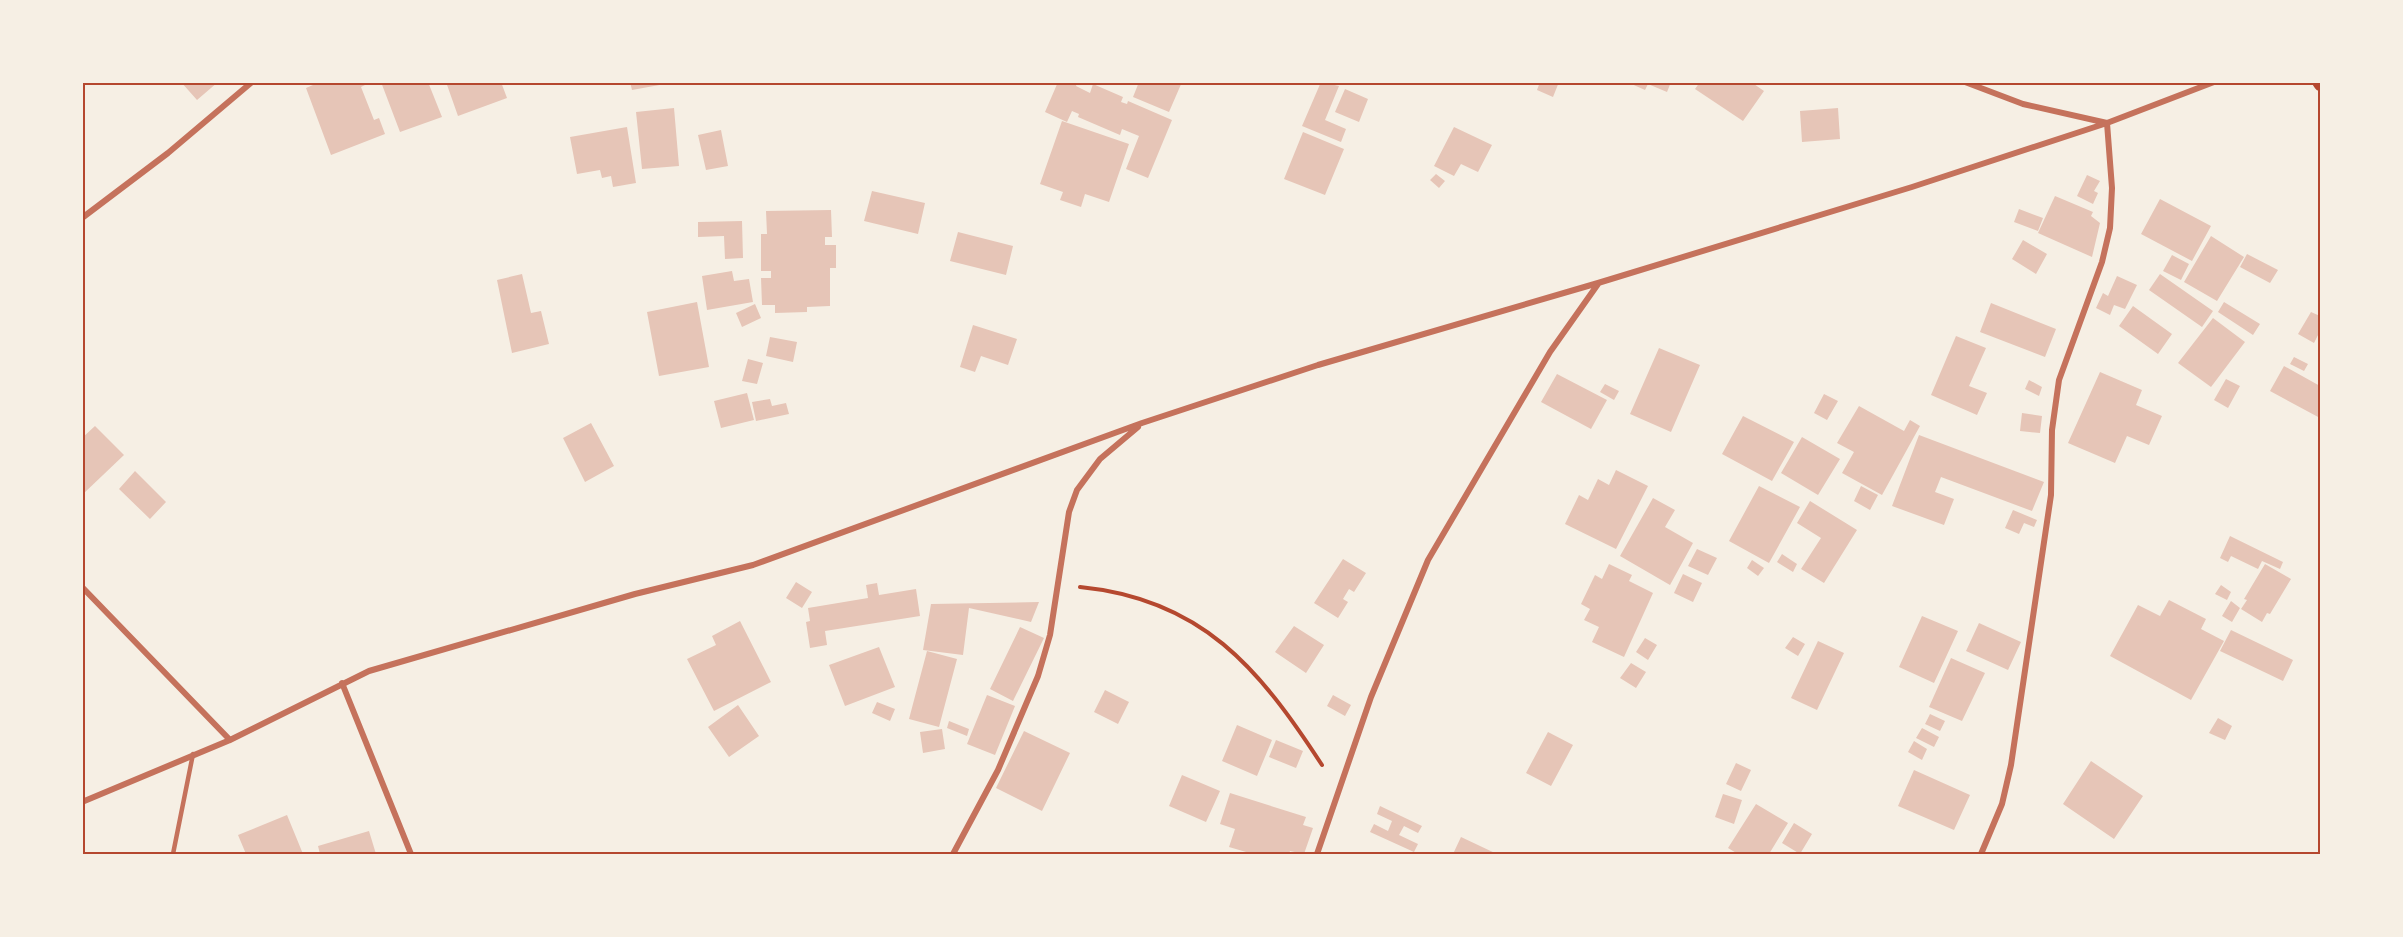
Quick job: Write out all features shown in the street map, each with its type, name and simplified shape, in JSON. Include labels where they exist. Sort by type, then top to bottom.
[{"type":"street","points":[[82,218],[168,153],[252,82]]},
{"type":"street","points":[[1965,82],[2023,104],[2107,123]]},
{"type":"street","points":[[82,802],[230,740],[342,683],[405,659],[635,594],[753,565],[1142,423],[1318,365],[1598,284],[2107,123],[2214,82]]},
{"type":"street","points":[[1981,855],[2002,804],[2011,765],[2050,505],[2052,430],[2059,380],[2102,262],[2110,228],[2112,188],[2107,123]]},
{"type":"street","points":[[1317,855],[1371,697],[1428,560],[1550,352],[1598,284]]},
{"type":"street","points":[[953,855],[998,770],[1038,676],[1050,635],[1064,539],[1077,490],[1100,459],[1142,423]]},
{"type":"street","points":[[82,587],[230,740]]},
{"type":"street","points":[[342,683],[411,855]]},
{"type":"lane","points":[[173,855],[194,754]]},
{"type":"path","points":[[1058,585],[1103,589],[1156,604],[1188,620],[1220,642],[1266,684],[1338,790]]},
{"type":"building","points":[[181,82],[218,82],[197,100]]},
{"type":"building","points":[[320,82],[371,82],[361,87],[374,120],[379,118],[385,134],[331,155],[306,88]]},
{"type":"building","points":[[381,82],[428,82],[442,117],[400,132]]},
{"type":"building","points":[[446,82],[501,82],[507,98],[458,116]]},
{"type":"building","points":[[630,82],[665,82],[665,84],[632,90]]},
{"type":"building","points":[[1058,82],[1077,82],[1076,86],[1090,93],[1093,84],[1123,97],[1121,102],[1127,104],[1128,101],[1172,120],[1148,178],[1126,169],[1139,136],[1122,129],[1120,135],[1078,117],[1079,114],[1072,111],[1067,122],[1045,112]]},
{"type":"building","points":[[1139,82],[1182,82],[1169,112],[1133,97]]},
{"type":"building","points":[[1321,82],[1339,86],[1325,120],[1346,129],[1341,142],[1302,126]]},
{"type":"building","points":[[1540,82],[1559,82],[1553,97],[1537,90]]},
{"type":"building","points":[[1627,82],[1671,82],[1667,92],[1648,84],[1645,90]]},
{"type":"building","points":[[1700,82],[1751,82],[1764,91],[1743,121],[1695,89]]},
{"type":"building","points":[[1345,89],[1368,99],[1359,122],[1335,112]]},
{"type":"building","points":[[674,108],[679,166],[642,169],[636,112]]},
{"type":"building","points":[[1838,108],[1840,139],[1802,142],[1800,111]]},
{"type":"building","points":[[1062,121],[1129,144],[1109,202],[1085,194],[1081,207],[1060,200],[1063,192],[1040,184]]},
{"type":"building","points":[[627,127],[636,183],[613,187],[611,176],[602,178],[600,170],[577,174],[570,137]]},
{"type":"building","points":[[1454,127],[1492,145],[1478,172],[1461,164],[1454,176],[1434,166]]},
{"type":"building","points":[[721,130],[728,166],[706,170],[698,135]]},
{"type":"building","points":[[1303,132],[1344,149],[1325,195],[1284,179]]},
{"type":"building","points":[[1436,174],[1445,181],[1439,188],[1430,180]]},
{"type":"building","points":[[2087,175],[2100,181],[2094,191],[2098,193],[2093,204],[2077,196]]},
{"type":"building","points":[[872,191],[925,203],[918,234],[864,221]]},
{"type":"building","points":[[2055,196],[2093,212],[2091,216],[2100,223],[2092,257],[2038,233]]},
{"type":"building","points":[[2160,199],[2211,226],[2192,261],[2141,234]]},
{"type":"building","points":[[2019,209],[2043,218],[2038,231],[2014,222]]},
{"type":"building","points":[[831,210],[832,237],[825,237],[825,245],[836,245],[836,268],[830,268],[830,306],[807,307],[807,312],[775,313],[775,305],[762,305],[761,278],[771,278],[771,271],[761,271],[761,234],[767,234],[766,211]]},
{"type":"building","points":[[742,221],[743,258],[725,259],[724,236],[698,237],[698,222]]},
{"type":"building","points":[[958,232],[1013,246],[1006,275],[950,261]]},
{"type":"building","points":[[2211,236],[2244,257],[2217,301],[2184,282]]},
{"type":"building","points":[[2023,240],[2047,254],[2036,274],[2012,259]]},
{"type":"building","points":[[2247,254],[2278,270],[2270,283],[2240,267]]},
{"type":"building","points":[[2172,255],[2189,264],[2181,280],[2163,271]]},
{"type":"building","points":[[732,271],[734,281],[749,279],[753,302],[707,310],[702,276]]},
{"type":"building","points":[[522,274],[531,313],[541,311],[549,344],[512,353],[497,280]]},
{"type":"building","points":[[2160,274],[2213,311],[2202,327],[2149,290]]},
{"type":"building","points":[[2117,276],[2137,285],[2125,309],[2114,305],[2110,315],[2096,308],[2103,293],[2108,296]]},
{"type":"building","points":[[697,302],[709,367],[659,376],[647,312]]},
{"type":"building","points":[[2224,302],[2260,324],[2253,335],[2218,312]]},
{"type":"building","points":[[1991,303],[2056,329],[2045,357],[1980,332]]},
{"type":"building","points":[[755,304],[761,318],[742,327],[736,313]]},
{"type":"building","points":[[2133,306],[2172,334],[2158,354],[2119,326]]},
{"type":"building","points":[[2311,312],[2320,316],[2320,331],[2314,343],[2298,334]]},
{"type":"building","points":[[2213,318],[2245,342],[2211,387],[2178,363]]},
{"type":"building","points":[[973,325],[1017,339],[1008,365],[981,356],[975,372],[960,367]]},
{"type":"building","points":[[1956,336],[1986,348],[1969,386],[1987,393],[1977,415],[1931,395]]},
{"type":"building","points":[[770,337],[797,342],[793,362],[766,356]]},
{"type":"building","points":[[1659,348],[1700,365],[1671,432],[1630,414]]},
{"type":"building","points":[[2294,357],[2308,364],[2304,371],[2290,364]]},
{"type":"building","points":[[748,359],[763,363],[757,384],[742,381]]},
{"type":"building","points":[[2284,366],[2320,386],[2320,418],[2270,391]]},
{"type":"building","points":[[2100,372],[2142,390],[2136,405],[2162,416],[2149,445],[2127,436],[2115,463],[2068,443]]},
{"type":"building","points":[[1557,374],[1607,400],[1591,429],[1541,402]]},
{"type":"building","points":[[2226,379],[2240,386],[2228,408],[2214,400]]},
{"type":"building","points":[[2029,380],[2042,387],[2039,396],[2025,389]]},
{"type":"building","points":[[1605,384],[1619,391],[1614,400],[1600,392]]},
{"type":"building","points":[[747,393],[754,420],[721,428],[714,401]]},
{"type":"building","points":[[1824,394],[1838,401],[1827,420],[1814,413]]},
{"type":"building","points":[[770,399],[772,406],[786,403],[789,414],[756,421],[752,402]]},
{"type":"building","points":[[1859,406],[1904,431],[1910,420],[1920,426],[1882,495],[1842,473],[1854,452],[1837,443]]},
{"type":"building","points":[[2022,413],[2042,416],[2040,433],[2020,431]]},
{"type":"building","points":[[1743,416],[1794,442],[1772,481],[1722,454]]},
{"type":"building","points":[[591,423],[614,466],[585,482],[563,438]]},
{"type":"building","points":[[95,426],[124,455],[82,495],[82,438]]},
{"type":"building","points":[[1919,435],[2044,482],[2032,511],[1941,477],[1935,492],[1954,499],[1944,525],[1892,506]]},
{"type":"building","points":[[1802,437],[1840,459],[1818,495],[1781,473]]},
{"type":"building","points":[[1616,470],[1648,486],[1616,549],[1565,524],[1579,495],[1588,500],[1598,479],[1609,485]]},
{"type":"building","points":[[135,471],[166,502],[150,519],[119,489]]},
{"type":"building","points":[[1759,486],[1800,507],[1769,563],[1729,541]]},
{"type":"building","points":[[1861,486],[1878,495],[1870,510],[1854,501]]},
{"type":"building","points":[[1653,498],[1675,510],[1665,527],[1693,543],[1670,585],[1620,556]]},
{"type":"building","points":[[1810,501],[1857,530],[1824,583],[1801,569],[1821,538],[1797,523]]},
{"type":"building","points":[[2013,510],[2037,520],[2034,527],[2024,523],[2019,534],[2005,528]]},
{"type":"building","points":[[2230,536],[2283,562],[2280,569],[2262,561],[2258,569],[2231,556],[2228,562],[2220,558]]},
{"type":"building","points":[[1697,549],[1717,558],[1708,575],[1688,566]]},
{"type":"building","points":[[1782,554],[1797,564],[1793,572],[1777,562]]},
{"type":"building","points":[[1343,559],[1366,573],[1354,592],[1349,589],[1343,599],[1348,602],[1338,618],[1314,603]]},
{"type":"building","points":[[1752,560],[1764,568],[1758,576],[1747,568]]},
{"type":"building","points":[[1609,564],[1632,575],[1629,581],[1653,593],[1624,657],[1592,642],[1599,627],[1584,620],[1590,609],[1581,604],[1595,575],[1602,579]]},
{"type":"building","points":[[2265,564],[2291,579],[2270,614],[2267,613],[2262,622],[2241,609],[2247,600],[2244,599]]},
{"type":"building","points":[[1683,574],[1702,583],[1693,602],[1674,593]]},
{"type":"building","points":[[796,582],[812,592],[802,608],[786,598]]},
{"type":"building","points":[[877,583],[879,595],[916,589],[920,616],[825,631],[827,645],[810,648],[806,622],[810,621],[808,608],[868,598],[866,585]]},
{"type":"building","points":[[2221,585],[2231,592],[2227,600],[2215,594]]},
{"type":"building","points":[[2169,600],[2206,619],[2201,629],[2224,641],[2191,700],[2110,656],[2138,605],[2160,616]]},
{"type":"building","points":[[2231,601],[2240,608],[2232,622],[2222,616]]},
{"type":"building","points":[[1039,602],[1031,622],[969,608],[963,655],[923,650],[931,604]]},
{"type":"building","points":[[1922,616],[1958,631],[1934,683],[1899,667]]},
{"type":"building","points":[[740,621],[771,682],[714,711],[687,659],[716,645],[712,636]]},
{"type":"building","points":[[1979,623],[2021,642],[2008,670],[1966,651]]},
{"type":"building","points":[[1294,626],[1324,645],[1306,673],[1275,652]]},
{"type":"building","points":[[1020,627],[1044,638],[1013,701],[990,689]]},
{"type":"building","points":[[2231,630],[2293,660],[2283,681],[2220,651]]},
{"type":"building","points":[[1793,637],[1805,644],[1798,656],[1785,648]]},
{"type":"building","points":[[1645,638],[1657,645],[1648,660],[1636,652]]},
{"type":"building","points":[[1818,641],[1844,653],[1817,710],[1791,698]]},
{"type":"building","points":[[879,647],[895,687],[845,706],[829,665]]},
{"type":"building","points":[[927,651],[957,659],[939,727],[909,719]]},
{"type":"building","points":[[1951,658],[1985,673],[1962,721],[1929,707]]},
{"type":"building","points":[[1631,663],[1646,672],[1636,688],[1620,678]]},
{"type":"building","points":[[1105,690],[1129,702],[1118,724],[1094,712]]},
{"type":"building","points":[[987,695],[1015,706],[995,755],[967,744]]},
{"type":"building","points":[[1333,695],[1351,705],[1345,716],[1327,706]]},
{"type":"building","points":[[877,702],[895,709],[890,721],[872,713]]},
{"type":"building","points":[[738,705],[759,736],[729,757],[708,727]]},
{"type":"building","points":[[1930,714],[1945,721],[1940,731],[1925,724]]},
{"type":"building","points":[[2218,718],[2232,726],[2225,740],[2209,733]]},
{"type":"building","points":[[949,721],[969,729],[967,736],[947,728]]},
{"type":"building","points":[[1237,725],[1272,740],[1257,776],[1222,761]]},
{"type":"building","points":[[1922,728],[1939,737],[1934,747],[1916,738]]},
{"type":"building","points":[[942,729],[945,749],[923,753],[920,732]]},
{"type":"building","points":[[1024,731],[1070,753],[1042,811],[996,788]]},
{"type":"building","points":[[1548,732],[1573,745],[1551,786],[1526,773]]},
{"type":"building","points":[[1276,740],[1303,751],[1296,768],[1269,757]]},
{"type":"building","points":[[1914,741],[1927,749],[1922,760],[1908,752]]},
{"type":"building","points":[[2091,761],[2143,796],[2114,839],[2063,804]]},
{"type":"building","points":[[1736,763],[1751,770],[1741,791],[1726,784]]},
{"type":"building","points":[[1914,770],[1970,795],[1954,830],[1898,806]]},
{"type":"building","points":[[1182,775],[1220,791],[1206,822],[1169,806]]},
{"type":"building","points":[[1230,793],[1306,817],[1303,825],[1313,828],[1304,854],[1290,851],[1289,854],[1253,854],[1229,847],[1235,829],[1220,824]]},
{"type":"building","points":[[1723,794],[1742,800],[1734,824],[1715,817]]},
{"type":"building","points":[[1756,804],[1788,823],[1769,854],[1738,854],[1728,848]]},
{"type":"building","points":[[1380,806],[1422,826],[1418,833],[1404,826],[1399,835],[1418,844],[1414,852],[1370,832],[1374,824],[1388,831],[1392,821],[1377,814]]},
{"type":"building","points":[[287,815],[303,854],[246,854],[238,835]]},
{"type":"building","points":[[1794,823],[1812,834],[1800,854],[1782,843]]},
{"type":"building","points":[[369,831],[376,854],[320,854],[318,846]]},
{"type":"building","points":[[1461,837],[1497,854],[1453,854]]}]
